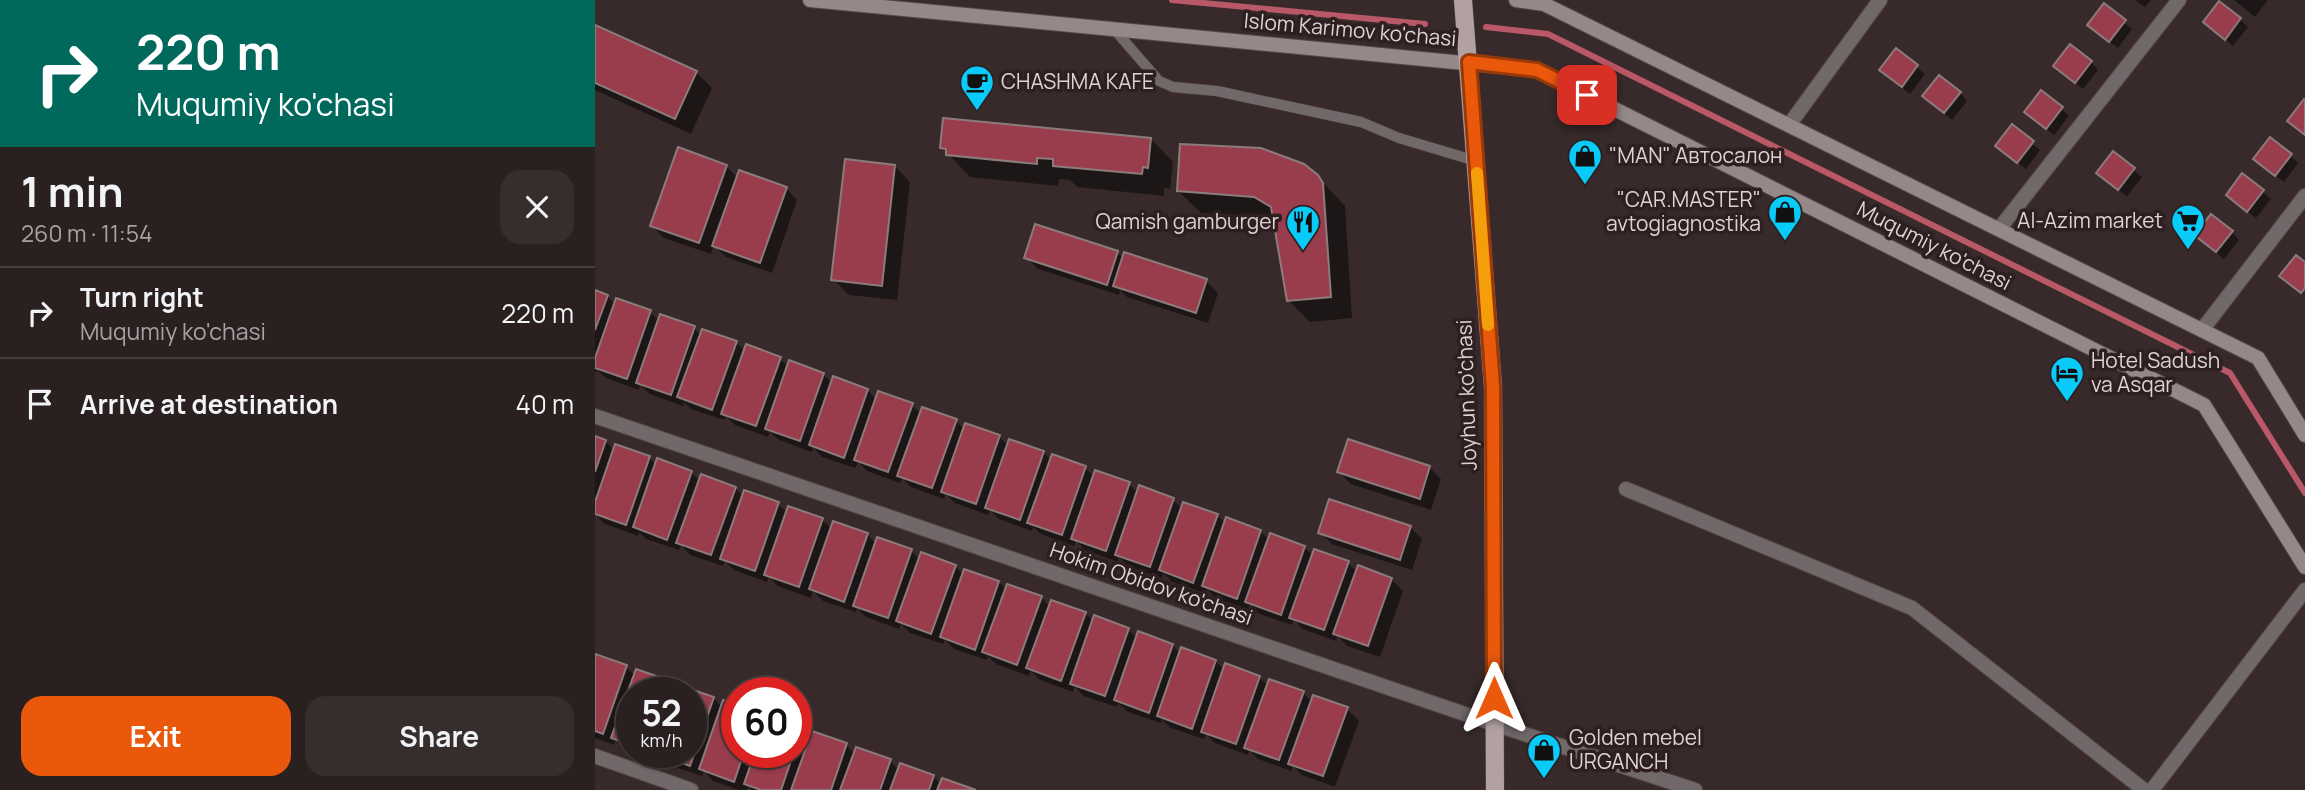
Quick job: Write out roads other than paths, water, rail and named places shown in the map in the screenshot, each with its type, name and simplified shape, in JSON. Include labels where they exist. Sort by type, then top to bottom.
[{"type":"main road","name":"Islom Karimov ko'chasi","points":[[810,0],[1469,62]]},
{"type":"main road","name":"Joyhun ko'chasi","points":[[1462,0],[1493,387],[1495,790]]},
{"type":"main road","name":"Muqumiy ko'chasi","points":[[1516,0],[1544,4],[2258,358],[2305,435]]},
{"type":"main road","name":"Muqumiy ko'chasi","points":[[1469,62],[1537,70],[2204,405],[2305,567]]},
{"type":"street","points":[[1789,125],[1879,0]]},
{"type":"street","points":[[1999,229],[2179,0]]},
{"type":"street","points":[[2202,330],[2305,196]]},
{"type":"street","name":"Hokim Obidov ko'chasi","points":[[595,416],[1494,724],[1695,790]]},
{"type":"street","points":[[1626,489],[1912,608],[2144,790]]},
{"type":"street","points":[[2152,790],[2305,590]]},
{"type":"street","points":[[595,756],[691,790]]},
{"type":"lane","points":[[1112,28],[1159,81],[1173,87],[1217,91],[1361,122],[1399,138],[1476,160]]},
{"type":"waterway","points":[[1172,0],[1425,24]]},
{"type":"waterway","points":[[1486,27],[1548,34],[2230,373],[2305,493]]},
{"type":"place","name":"CHASHMA KAFE","points":[[977,112]]},
{"type":"place","name":"\"MAN\" Автосалон","points":[[1585,186]]},
{"type":"place","name":"\"CAR.MASTER\" avtogiagnostika","points":[[1785,242]]},
{"type":"place","name":"Al-Azim market","points":[[2188,251]]},
{"type":"place","name":"Qamish gamburger","points":[[1303,252]]},
{"type":"place","name":"Hotel Sadush va Asqar","points":[[2067,403]]},
{"type":"place","name":"Golden mebel URGANCH","points":[[1544,780]]}]
